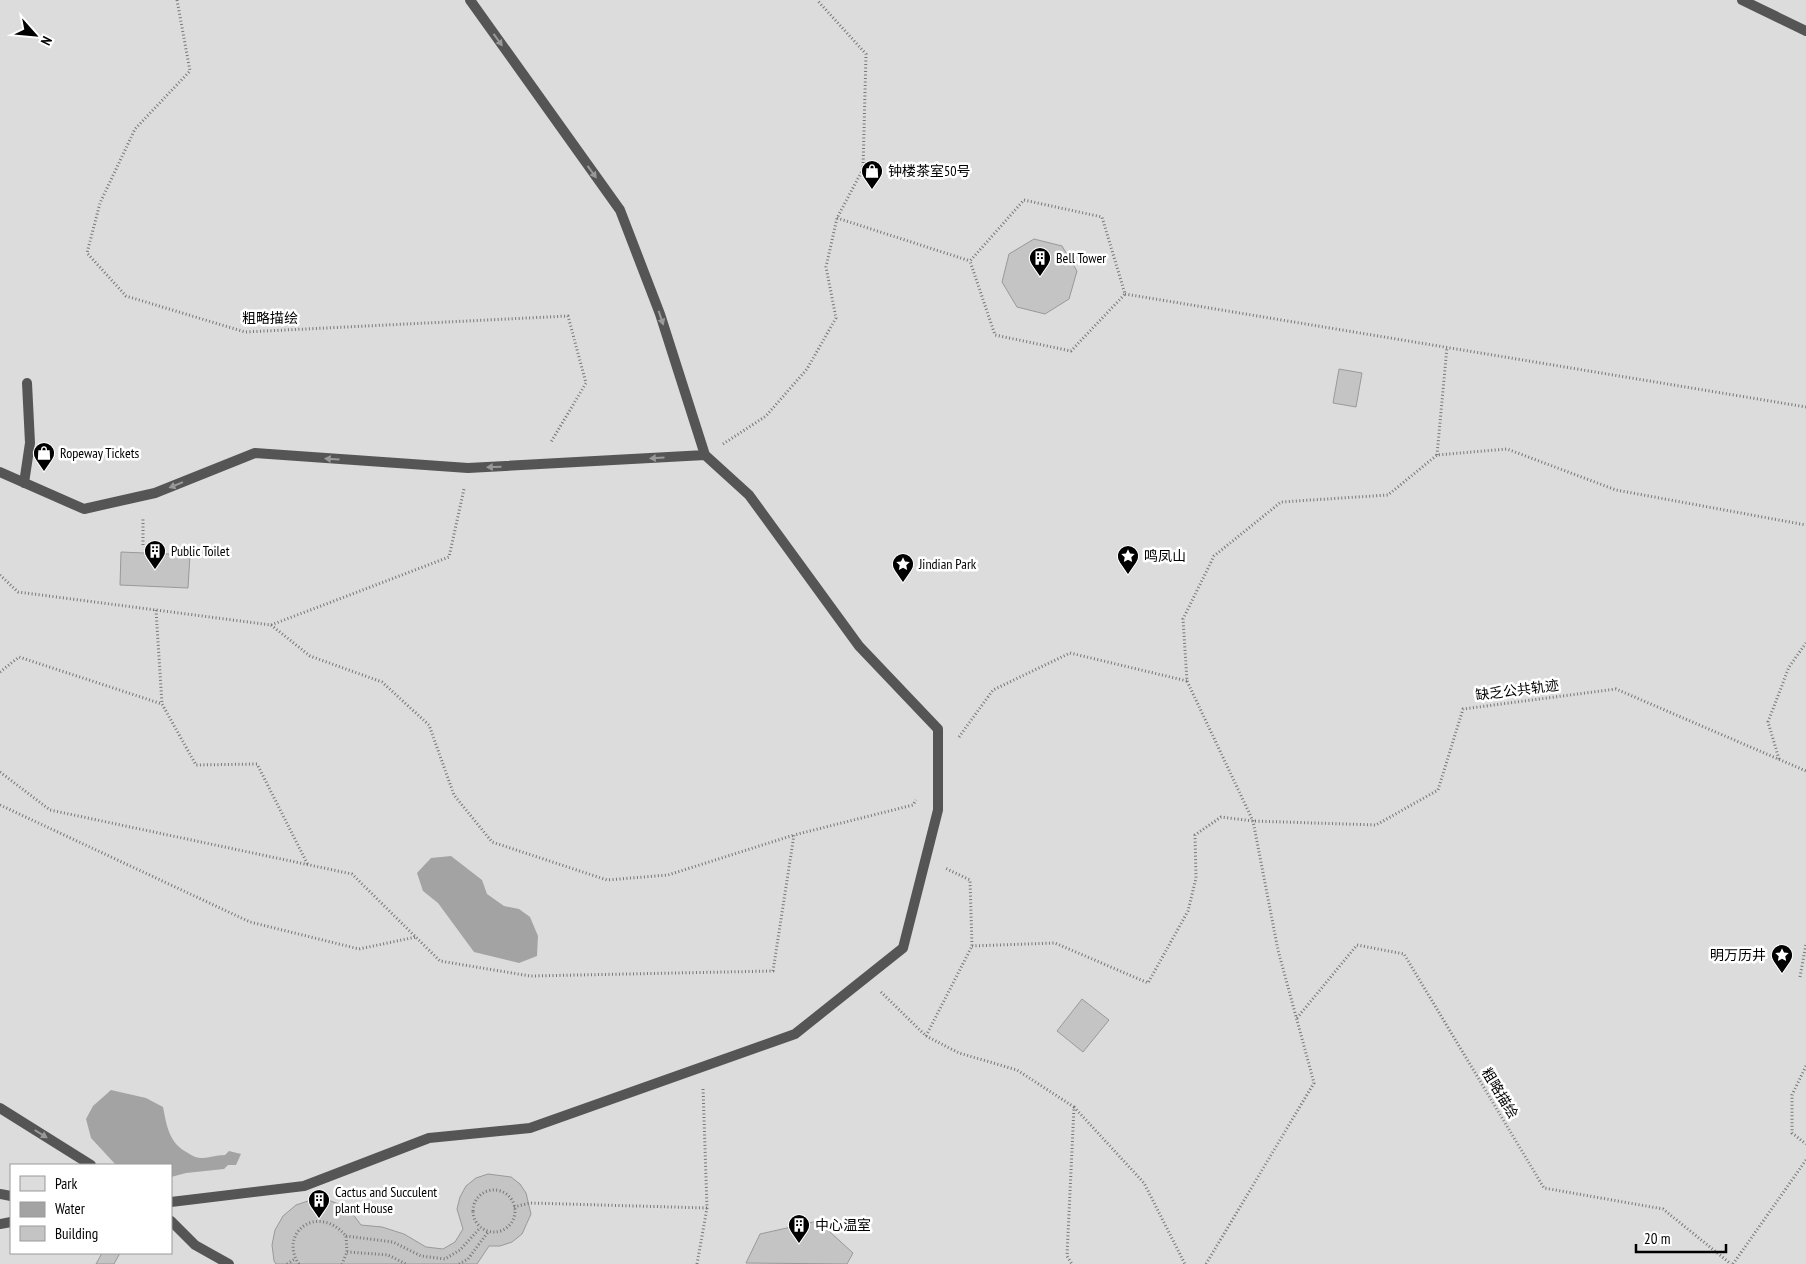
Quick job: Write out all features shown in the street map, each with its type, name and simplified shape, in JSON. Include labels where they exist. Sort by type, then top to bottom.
[{"type":"lane","points":[[172,1202],[304,1186],[429,1138],[530,1128],[795,1034],[903,948],[938,810],[938,729],[859,646],[750,495],[705,455],[660,314],[620,210],[470,0]]},
{"type":"lane","points":[[1742,0],[1806,31]]},
{"type":"lane","points":[[24,483],[30,443],[27,383]]},
{"type":"lane","points":[[0,472],[84,509],[143,496],[254,453],[468,468],[705,455]]},
{"type":"lane","points":[[0,1108],[90,1164]]},
{"type":"lane","points":[[172,1222],[195,1245],[229,1264]]},
{"type":"path","name":"粗略描绘","points":[[177,0],[190,71],[135,128],[100,203],[87,253],[126,296],[245,332],[568,316],[586,383],[538,465]]},
{"type":"path","points":[[705,455],[766,416],[807,369],[836,318],[826,267],[837,218],[863,169],[866,54],[817,0]]},
{"type":"path","points":[[970,261],[1024,200],[1102,217],[1125,294]]},
{"type":"path","points":[[837,218],[970,261]]},
{"type":"path","points":[[970,261],[995,335],[1072,352],[1125,294]]},
{"type":"path","points":[[1125,294],[1806,406]]},
{"type":"path","points":[[1437,454],[1447,347]]},
{"type":"path","points":[[1206,1264],[1314,1083],[1278,950],[1253,822],[1187,681],[1183,619],[1214,556],[1281,502],[1388,495],[1437,454],[1507,449],[1616,490],[1806,525]]},
{"type":"path","points":[[0,575],[18,592],[271,625],[449,557],[468,468]]},
{"type":"path","points":[[143,496],[143,545]]},
{"type":"path","points":[[156,610],[162,704],[196,765],[257,764],[308,865]]},
{"type":"path","points":[[271,625],[310,656],[382,682],[429,725],[454,795],[492,842],[607,880],[668,875],[794,835],[913,806],[918,798]]},
{"type":"path","points":[[1780,760],[1768,722],[1789,667],[1806,643]]},
{"type":"path","points":[[938,769],[992,690],[1070,653],[1187,681]]},
{"type":"path","points":[[0,672],[19,657],[162,704]]},
{"type":"path","name":"缺乏公共轨迹","points":[[1253,822],[1376,825],[1438,790],[1463,708],[1616,689],[1806,771]]},
{"type":"path","points":[[0,772],[50,810],[352,874],[440,960],[530,976],[773,971],[794,835]]},
{"type":"path","points":[[0,805],[250,922],[359,949],[416,937]]},
{"type":"path","points":[[972,946],[1055,943],[1148,983],[1188,911],[1196,878],[1195,835],[1221,817],[1253,822]]},
{"type":"path","points":[[925,858],[970,880],[972,946],[926,1036]]},
{"type":"path","points":[[1800,977],[1806,944]]},
{"type":"path","name":"粗略描绘","points":[[1297,1019],[1357,945],[1404,954],[1544,1188],[1663,1209],[1732,1264],[1806,1160]]},
{"type":"path","points":[[866,978],[926,1036],[959,1053],[1017,1070],[1074,1108],[1144,1183],[1185,1264]]},
{"type":"path","points":[[1806,1066],[1792,1095],[1792,1133],[1806,1144]]},
{"type":"path","points":[[697,1264],[707,1208],[702,1067]]},
{"type":"path","points":[[1072,1264],[1067,1256],[1074,1108]]},
{"type":"path","points":[[490,1190],[500,1190],[508,1195],[514,1206],[513,1222],[498,1233],[488,1232],[480,1228],[474,1220],[475,1201],[481,1194],[490,1190]]},
{"type":"path","points":[[514,1206],[530,1203],[707,1208]]},
{"type":"path","points":[[299,1264],[295,1259],[293,1248],[295,1238],[300,1229],[309,1223],[320,1220],[330,1222],[346,1236],[392,1242],[421,1256],[445,1259],[460,1250],[480,1228]]},
{"type":"path","points":[[459,1264],[468,1259],[488,1232]]},
{"type":"path","points":[[342,1264],[347,1252],[346,1236]]},
{"type":"path","points":[[347,1252],[388,1255],[406,1264]]},
{"type":"path","points":[[287,1264],[295,1259]]},
{"type":"green space","name":"Jindian Park","points":[[0,0],[1806,0],[1806,1264],[0,1264]]},
{"type":"water","points":[[451,856],[482,880],[487,894],[504,906],[519,909],[530,917],[538,936],[537,956],[519,963],[474,952],[438,903],[423,891],[417,873],[431,858]]},
{"type":"water","points":[[111,1090],[146,1098],[163,1107],[170,1134],[182,1149],[190,1154],[196,1157],[208,1158],[225,1155],[229,1151],[241,1154],[236,1165],[228,1165],[224,1169],[186,1173],[172,1177],[172,1164],[115,1164],[91,1138],[86,1119],[93,1106]]},
{"type":"building","name":"Bell Tower","points":[[1034,239],[1062,246],[1077,271],[1069,299],[1045,314],[1017,307],[1002,282],[1009,254]]},
{"type":"building","points":[[1339,369],[1362,373],[1356,407],[1333,403]]},
{"type":"building","name":"Public Toilet","points":[[121,552],[190,555],[188,588],[120,585]]},
{"type":"building","points":[[1082,999],[1109,1020],[1083,1052],[1057,1031]]},
{"type":"building","name":"Cactus and Succulent plant House","points":[[488,1174],[511,1177],[520,1184],[526,1193],[531,1214],[522,1234],[512,1242],[500,1246],[489,1246],[477,1264],[276,1264],[274,1261],[272,1245],[275,1230],[283,1216],[296,1205],[311,1200],[328,1200],[341,1205],[352,1213],[361,1225],[382,1227],[404,1234],[426,1247],[443,1249],[455,1242],[463,1229],[457,1209],[460,1197],[466,1186],[476,1178]]},
{"type":"building","name":"中心温室","points":[[818,1221],[853,1253],[847,1264],[746,1263],[760,1234]]},
{"type":"building","points":[[101,1254],[119,1254],[114,1264],[96,1264]]},
{"type":"place","name":"钟楼茶室50号","points":[[872,190]]},
{"type":"place","name":"Bell Tower","points":[[1040,277]]},
{"type":"place","name":"Ropeway Tickets","points":[[44,472]]},
{"type":"place","name":"Public Toilet","points":[[155,570]]},
{"type":"place","name":"鸣凤山","points":[[1128,575]]},
{"type":"place","name":"Jindian Park","points":[[903,583]]},
{"type":"place","name":"明万历井","points":[[1782,974]]},
{"type":"place","name":"Cactus and Succulent plant House","points":[[319,1219]]},
{"type":"place","name":"中心温室","points":[[799,1244]]}]
